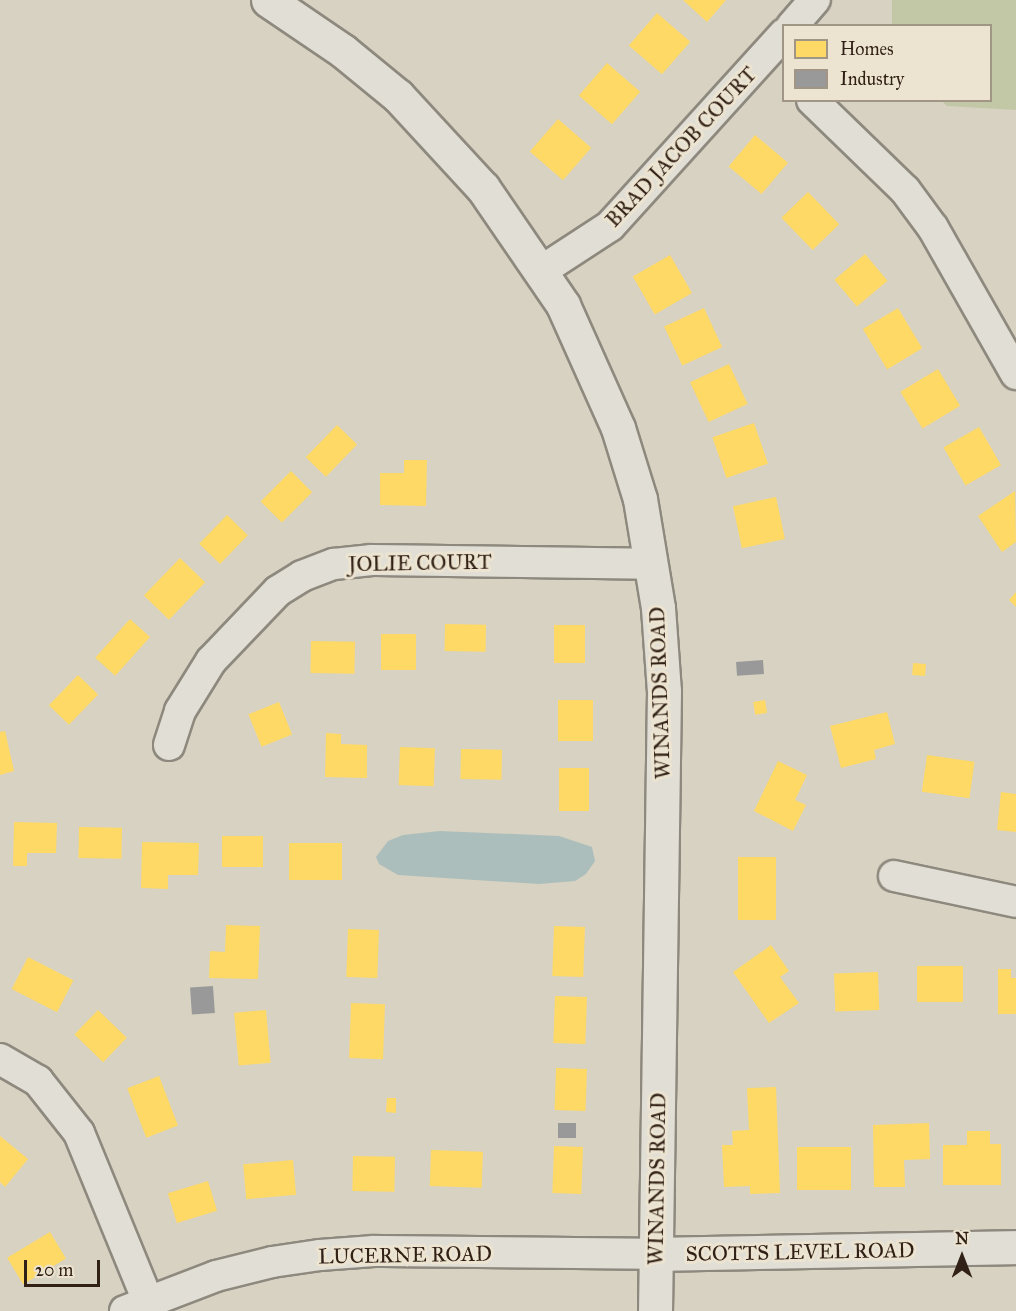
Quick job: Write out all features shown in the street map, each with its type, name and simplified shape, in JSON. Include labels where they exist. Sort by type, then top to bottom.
[{"type":"street","name":"WINANDS ROAD","points":[[268,0],[343,51],[437,135],[483,188],[563,305],[618,428],[640,499],[652,564],[664,691],[655,1311]]},
{"type":"street","points":[[794,24],[815,0]]},
{"type":"street","name":"BRAD JACOB COURT","points":[[541,271],[610,226],[774,65],[782,37]]},
{"type":"street","points":[[814,102],[904,190],[933,228],[1016,374]]},
{"type":"street","name":"JOLIE COURT","points":[[169,745],[180,711],[211,661],[278,591],[323,568],[372,560],[652,564]]},
{"type":"street","points":[[894,876],[1016,902]]},
{"type":"street","points":[[0,1059],[38,1081],[79,1133],[137,1306]]},
{"type":"street","name":"SCOTTS LEVEL ROAD","points":[[657,1254],[1016,1247]]},
{"type":"street","name":"LUCERNE ROAD","points":[[137,1306],[216,1276],[272,1262],[320,1255],[374,1251],[657,1254]]},
{"type":"green space","points":[[892,0],[1016,0],[1016,110],[947,106],[943,102],[992,102],[992,24],[892,24]]},
{"type":"shaded area","points":[[440,831],[559,836],[592,847],[595,861],[586,874],[575,881],[539,884],[398,875],[379,864],[376,857],[388,841],[403,835]]},
{"type":"building: Homes","points":[[683,0],[726,0],[707,22]]},
{"type":"building: Homes","points":[[657,13],[690,42],[662,74],[629,45]]},
{"type":"building: Homes","points":[[607,63],[640,92],[612,124],[579,95]]},
{"type":"building: Homes","points":[[558,119],[591,148],[563,180],[530,151]]},
{"type":"building: Homes","points":[[755,135],[788,163],[762,194],[729,166]]},
{"type":"building: Homes","points":[[808,192],[839,224],[813,250],[781,218]]},
{"type":"building: Homes","points":[[865,254],[887,281],[857,307],[834,280]]},
{"type":"building: Homes","points":[[670,255],[692,293],[655,315],[633,276]]},
{"type":"building: Homes","points":[[704,308],[722,347],[682,366],[664,327]]},
{"type":"building: Homes","points":[[898,308],[922,348],[887,369],[863,329]]},
{"type":"building: Homes","points":[[729,364],[748,404],[709,422],[690,382]]},
{"type":"building: Homes","points":[[938,369],[960,406],[922,429],[900,392]]},
{"type":"building: Homes","points":[[754,423],[768,464],[726,478],[712,437]]},
{"type":"building: Homes","points":[[337,425],[357,444],[326,477],[306,457]]},
{"type":"building: Homes","points":[[979,427],[1001,465],[965,486],[943,448]]},
{"type":"building: Homes","points":[[404,460],[427,460],[426,506],[380,505],[380,473],[404,473]]},
{"type":"building: Homes","points":[[291,471],[312,492],[282,523],[261,501]]},
{"type":"building: Homes","points":[[1015,491],[1016,542],[1002,552],[978,516]]},
{"type":"building: Homes","points":[[776,497],[785,539],[742,548],[733,506]]},
{"type":"building: Homes","points":[[227,515],[248,535],[220,564],[199,544]]},
{"type":"building: Homes","points":[[180,558],[205,582],[169,620],[144,595]]},
{"type":"building: Homes","points":[[1016,592],[1016,607],[1009,600]]},
{"type":"building: Homes","points":[[130,619],[150,637],[115,676],[95,658]]},
{"type":"building: Homes","points":[[445,624],[486,625],[486,652],[445,651]]},
{"type":"building: Homes","points":[[554,625],[585,625],[585,663],[554,663]]},
{"type":"building: Homes","points":[[381,634],[416,634],[416,670],[381,670]]},
{"type":"building: Homes","points":[[311,641],[355,642],[354,674],[310,673]]},
{"type":"building: Homes","points":[[913,663],[926,664],[925,676],[912,675]]},
{"type":"building: Homes","points":[[78,675],[98,694],[69,725],[49,705]]},
{"type":"building: Homes","points":[[558,700],[593,700],[593,741],[558,741]]},
{"type":"building: Homes","points":[[765,700],[767,713],[755,715],[753,702]]},
{"type":"building: Homes","points":[[279,702],[292,734],[262,747],[248,714]]},
{"type":"building: Homes","points":[[887,712],[895,744],[874,750],[876,759],[841,768],[830,726]]},
{"type":"building: Homes","points":[[5,731],[14,771],[0,775],[0,732]]},
{"type":"building: Homes","points":[[326,733],[341,734],[341,744],[367,745],[367,778],[325,777]]},
{"type":"building: Homes","points":[[400,747],[435,748],[434,786],[399,785]]},
{"type":"building: Homes","points":[[461,749],[502,750],[501,780],[460,779]]},
{"type":"building: Homes","points":[[927,755],[975,762],[969,798],[922,792]]},
{"type":"building: Homes","points":[[778,761],[807,775],[795,800],[806,805],[793,831],[754,811]]},
{"type":"building: Homes","points":[[559,768],[589,768],[589,811],[559,811]]},
{"type":"building: Homes","points":[[1001,792],[1016,794],[1016,832],[997,830]]},
{"type":"building: Homes","points":[[14,822],[57,823],[56,853],[27,853],[27,866],[13,866]]},
{"type":"building: Homes","points":[[79,827],[122,828],[121,859],[78,858]]},
{"type":"building: Homes","points":[[222,836],[263,836],[263,867],[222,867]]},
{"type":"building: Homes","points":[[142,842],[199,843],[198,875],[168,875],[168,889],[141,888]]},
{"type":"building: Homes","points":[[289,843],[342,843],[342,880],[289,880]]},
{"type":"building: Homes","points":[[738,857],[776,857],[776,920],[738,920]]},
{"type":"building: Homes","points":[[226,925],[260,926],[258,979],[209,978],[210,951],[225,952]]},
{"type":"building: Homes","points":[[554,926],[585,927],[583,977],[552,976]]},
{"type":"building: Homes","points":[[348,929],[379,930],[377,978],[346,977]]},
{"type":"building: Homes","points":[[771,945],[789,971],[780,977],[799,1003],[769,1023],[733,972]]},
{"type":"building: Homes","points":[[28,957],[73,980],[57,1012],[12,989]]},
{"type":"building: Homes","points":[[917,966],[963,966],[963,1002],[917,1002]]},
{"type":"building: Homes","points":[[998,969],[1011,969],[1011,978],[1016,978],[1016,1014],[998,1014]]},
{"type":"building: Homes","points":[[878,972],[879,1010],[835,1012],[834,974]]},
{"type":"building: Homes","points":[[555,996],[587,997],[585,1044],[553,1043]]},
{"type":"building: Homes","points":[[351,1003],[385,1004],[383,1059],[349,1058]]},
{"type":"building: Homes","points":[[98,1010],[127,1038],[103,1062],[74,1034]]},
{"type":"building: Homes","points":[[266,1010],[271,1063],[239,1066],[234,1013]]},
{"type":"building: Homes","points":[[556,1068],[587,1069],[586,1111],[555,1110]]},
{"type":"building: Homes","points":[[159,1076],[178,1125],[146,1138],[127,1088]]},
{"type":"building: Homes","points":[[776,1087],[780,1193],[750,1194],[750,1186],[724,1187],[722,1145],[733,1145],[732,1131],[749,1130],[747,1088]]},
{"type":"building: Homes","points":[[387,1098],[396,1098],[396,1113],[386,1112]]},
{"type":"building: Homes","points":[[929,1123],[930,1159],[904,1160],[905,1187],[874,1187],[873,1125]]},
{"type":"building: Homes","points":[[967,1131],[990,1131],[990,1144],[1001,1144],[1001,1185],[943,1185],[943,1145],[967,1145]]},
{"type":"building: Homes","points":[[0,1136],[28,1159],[5,1187],[0,1182]]},
{"type":"building: Homes","points":[[554,1146],[583,1147],[581,1194],[552,1193]]},
{"type":"building: Homes","points":[[797,1147],[851,1147],[851,1190],[797,1190]]},
{"type":"building: Homes","points":[[431,1150],[483,1152],[482,1188],[430,1186]]},
{"type":"building: Homes","points":[[353,1156],[395,1157],[394,1192],[352,1191]]},
{"type":"building: Homes","points":[[293,1160],[296,1195],[246,1199],[243,1164]]},
{"type":"building: Homes","points":[[208,1181],[217,1211],[177,1223],[168,1193]]},
{"type":"building: Homes","points":[[50,1232],[66,1259],[23,1284],[7,1258]]},
{"type":"building: Industry","points":[[763,660],[764,674],[737,676],[736,662]]},
{"type":"building: Industry","points":[[213,986],[215,1013],[192,1015],[190,988]]},
{"type":"building: Industry","points":[[558,1123],[576,1123],[576,1138],[558,1138]]}]
